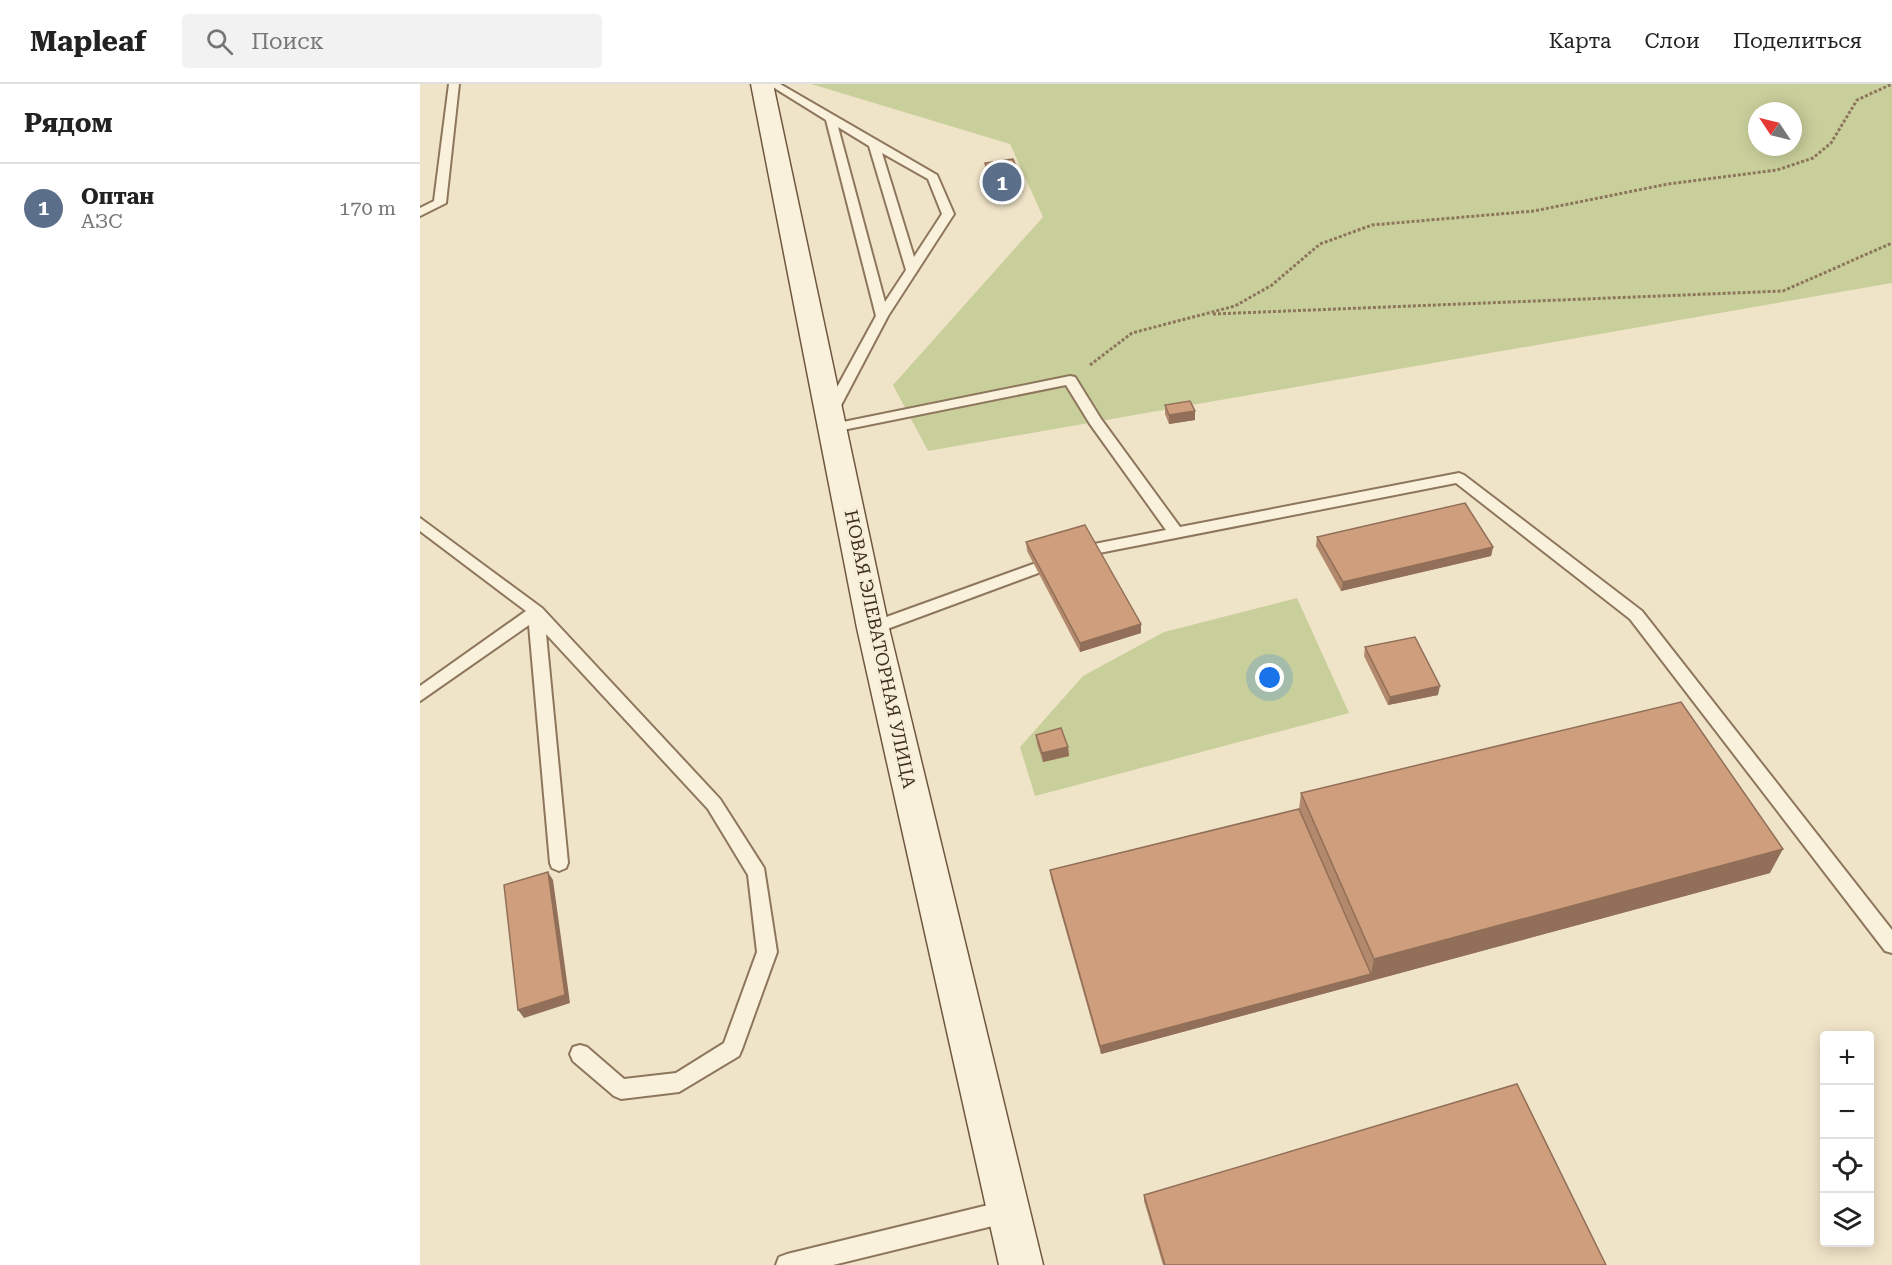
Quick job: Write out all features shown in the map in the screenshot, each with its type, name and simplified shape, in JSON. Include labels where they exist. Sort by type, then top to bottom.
[{"type":"main road","name":"НОВАЯ ЭЛЕВАТОРНАЯ УЛИЦА","points":[[762,84],[873,628],[1021,1265]]},
{"type":"lane","points":[[420,212],[440,203],[454,84]]},
{"type":"lane","points":[[773,84],[831,120],[933,177],[948,214],[882,316],[832,420]]},
{"type":"lane","points":[[831,120],[882,316]]},
{"type":"lane","points":[[874,144],[912,270]]},
{"type":"lane","points":[[832,420],[1070,380],[1095,421],[1176,533]]},
{"type":"lane","points":[[1094,549],[1459,478],[1636,615],[1892,945]]},
{"type":"lane","points":[[420,523],[536,612],[714,804],[757,874],[767,952],[732,1049],[679,1082],[621,1089],[580,1054]]},
{"type":"lane","points":[[873,628],[1036,567]]},
{"type":"lane","points":[[420,695],[536,612]]},
{"type":"lane","points":[[536,612],[559,863]]},
{"type":"lane","points":[[787,1265],[1010,1211]]},
{"type":"path","points":[[1070,380],[1132,333],[1235,306],[1272,285],[1320,244],[1372,225],[1534,211],[1668,184],[1777,170],[1813,158],[1831,143],[1857,100],[1892,84]]},
{"type":"path","points":[[1204,314],[1783,291],[1892,243]]},
{"type":"green space","points":[[811,84],[1892,84],[1892,283],[928,451],[893,385],[1043,217],[1010,144]]},
{"type":"green space","points":[[1297,598],[1349,713],[1035,796],[1020,747],[1083,676],[1164,632]]},
{"type":"building","points":[[1013,159],[1023,184],[994,188],[985,163]]},
{"type":"building","points":[[1190,401],[1195,411],[1169,415],[1165,405]]},
{"type":"building","points":[[1465,503],[1493,547],[1343,582],[1317,537]]},
{"type":"building","points":[[1085,525],[1141,624],[1080,643],[1026,542]]},
{"type":"building","points":[[1415,637],[1440,686],[1390,697],[1365,647]]},
{"type":"building","points":[[1681,702],[1783,849],[1374,959],[1301,793]]},
{"type":"building","points":[[1061,728],[1068,747],[1042,753],[1036,735]]},
{"type":"building","points":[[1299,809],[1371,974],[1100,1046],[1050,870]]},
{"type":"building","points":[[548,872],[565,995],[518,1010],[504,885]]},
{"type":"building","points":[[1517,1084],[1606,1265],[1165,1265],[1144,1195]]},
{"type":"place","name":"Оптан","points":[[1002,182]]}]
